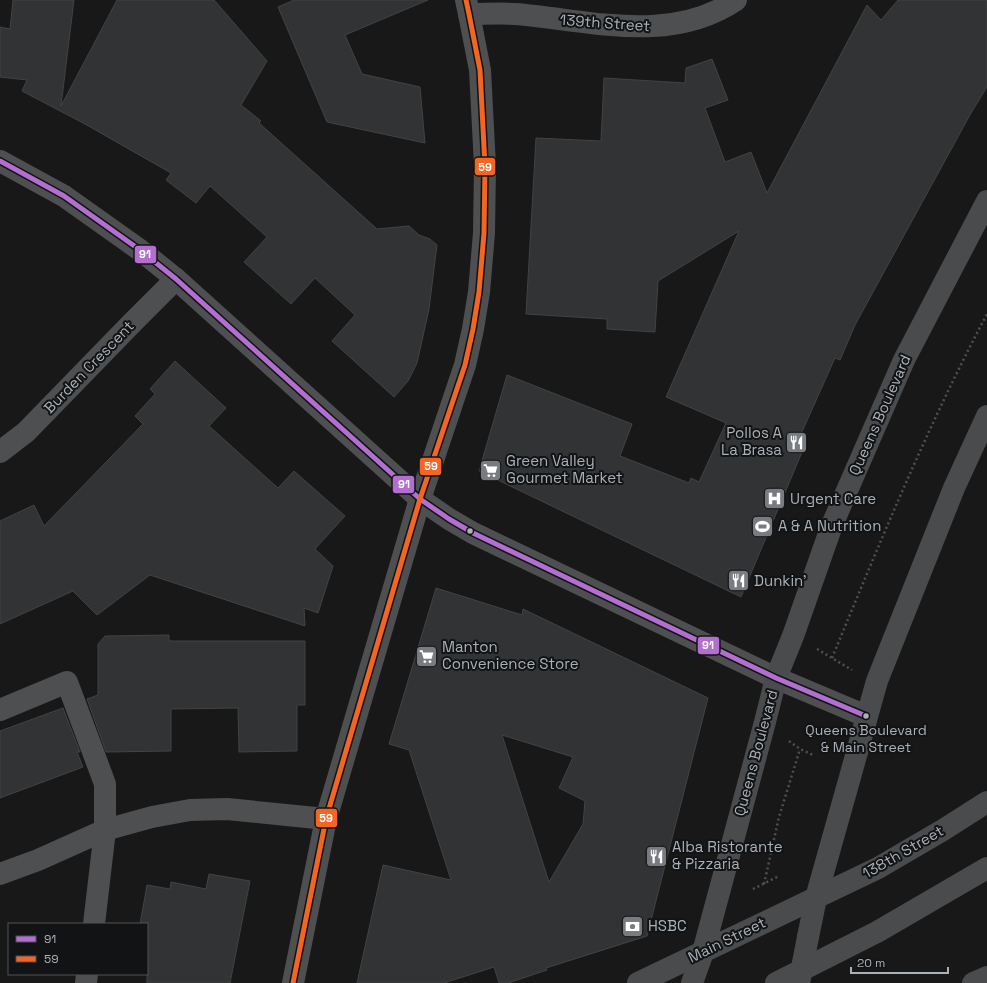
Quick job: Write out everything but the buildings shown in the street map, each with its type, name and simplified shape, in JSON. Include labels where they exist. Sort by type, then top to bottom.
[{"type":"main road","name":"Queens Boulevard","points":[[692,983],[703,952],[776,678],[793,636],[832,525],[904,360],[987,201]]},
{"type":"main road","points":[[799,983],[816,898],[877,681],[954,488],[987,416]]},
{"type":"main road","name":"138th Street","points":[[816,898],[878,868],[987,802]]},
{"type":"main road","points":[[776,983],[877,932],[987,868]]},
{"type":"main road","name":"Main Street","points":[[638,983],[816,898]]},
{"type":"main road","points":[[973,983],[987,977]]},
{"type":"street","name":"139th Street","points":[[468,7],[515,14],[626,26],[652,27],[677,24],[697,19],[714,13],[736,0]]},
{"type":"street","points":[[293,983],[326,819],[420,500],[465,365],[473,329],[479,292],[484,233],[485,166],[480,70],[468,7]]},
{"type":"street","points":[[0,161],[64,196],[140,250],[176,279],[420,500],[449,519],[473,533],[776,678],[866,716]]},
{"type":"street","name":"Burden Crescent","points":[[0,452],[26,432],[132,322],[176,279]]},
{"type":"street","points":[[0,710],[67,682],[105,784],[105,830],[94,923]]},
{"type":"street","points":[[0,874],[38,860],[105,830],[152,817],[190,810],[227,809],[326,819]]},
{"type":"path","points":[[832,658],[888,525],[945,399],[987,314]]},
{"type":"path","points":[[814,647],[858,673]]},
{"type":"path","points":[[787,739],[800,749],[813,755]]},
{"type":"path","points":[[764,884],[779,817],[800,749]]},
{"type":"path","points":[[753,889],[779,876]]},
{"type":"transit line","name":"59","points":[[293,983],[326,819],[420,499],[465,365],[473,329],[479,292],[484,233],[485,166],[480,70],[466,0]]},
{"type":"transit line","name":"91","points":[[0,161],[64,196],[140,250],[176,279],[420,499],[449,519],[473,533],[776,678],[866,716]]},
{"type":"place","name":"Pollos A La Brasa","points":[[797,442]]},
{"type":"place","name":"Green Valley Gourmet Market","points":[[491,470]]},
{"type":"place","name":"Urgent Care","points":[[774,499]]},
{"type":"place","name":"A & A Nutrition","points":[[762,526]]},
{"type":"place","name":"Dunkin'","points":[[738,581]]},
{"type":"place","name":"Manton Convenience Store","points":[[426,656]]},
{"type":"place","name":"Queens Boulevard & Main Street","points":[[866,716]]},
{"type":"place","name":"Alba Ristorante & Pizzaria","points":[[656,856]]},
{"type":"place","name":"HSBC","points":[[633,926]]}]
